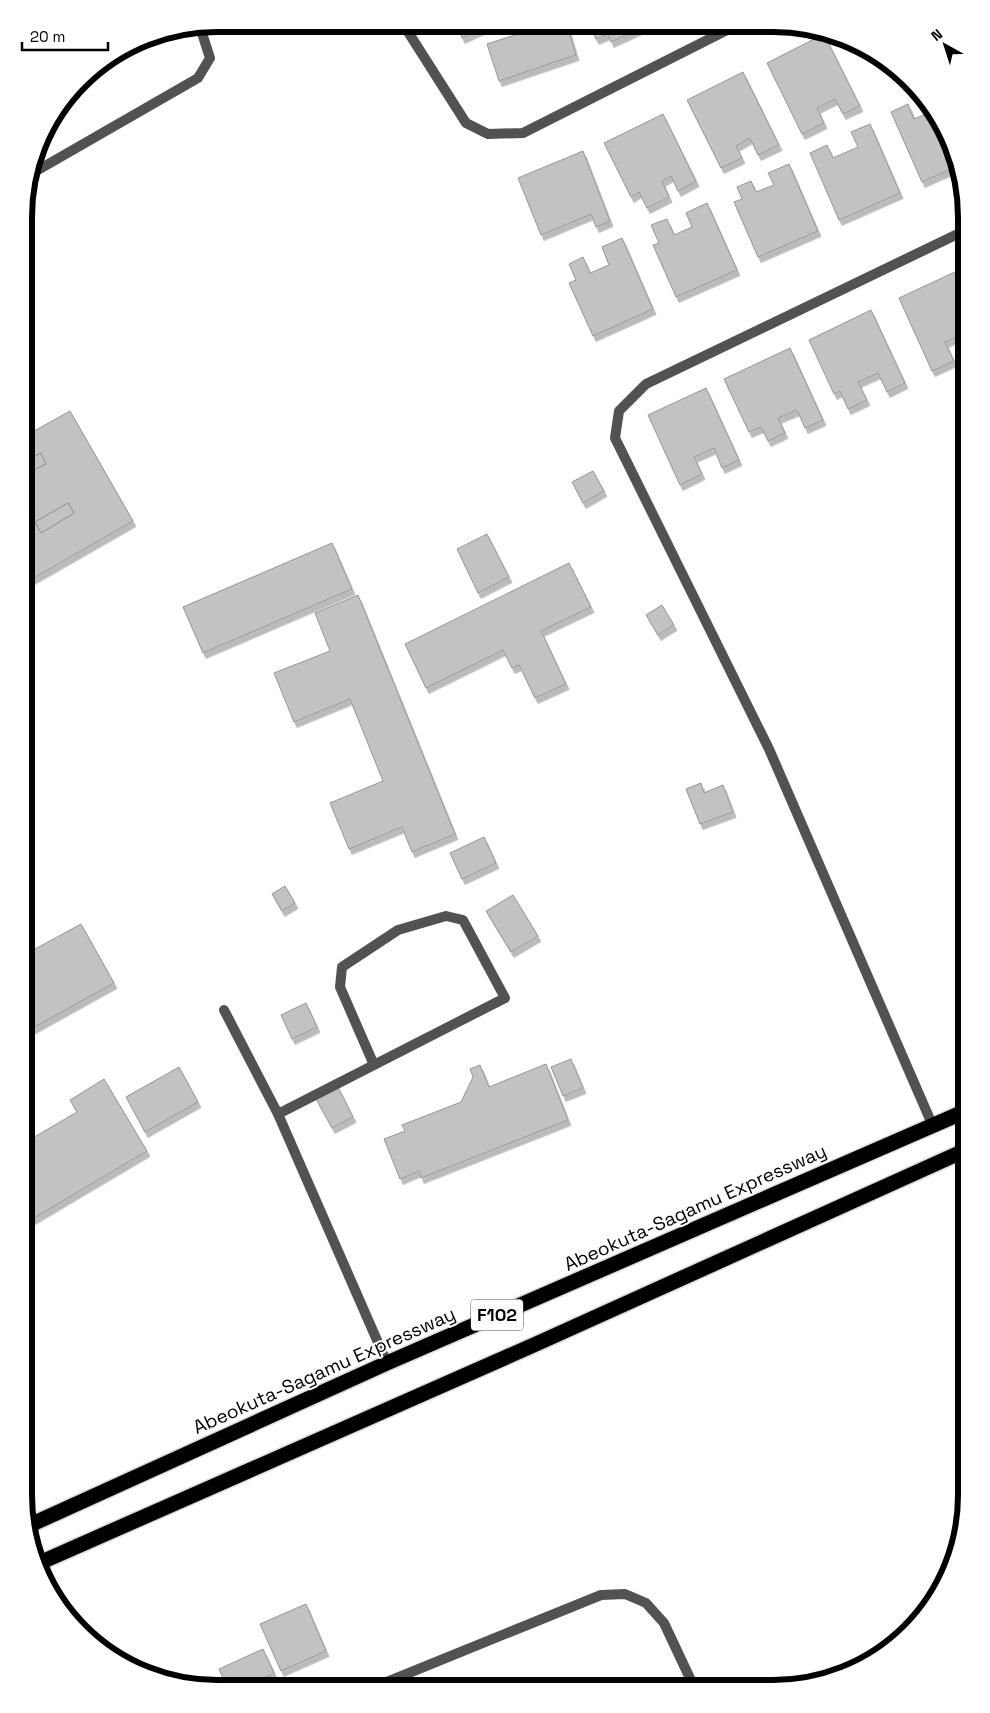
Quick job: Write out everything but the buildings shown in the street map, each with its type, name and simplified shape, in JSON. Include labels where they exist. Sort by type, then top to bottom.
[{"type":"highway","name":"Abeokuta-Sagamu Expressway","points":[[34,1523],[387,1363],[958,1114]]},
{"type":"highway","name":"F102","points":[[45,1561],[545,1340],[958,1154]]},
{"type":"street","points":[[408,32],[466,123],[488,134],[523,133],[723,32]]},
{"type":"street","points":[[39,169],[198,78],[210,58],[202,33]]},
{"type":"street","points":[[932,1124],[769,750],[614,438],[619,411],[646,384],[958,234]]},
{"type":"street","points":[[278,1114],[374,1065],[505,998],[463,920],[446,916],[398,930],[342,967],[340,986],[374,1065]]},
{"type":"street","points":[[224,1010],[278,1114],[387,1363]]},
{"type":"street","points":[[392,1680],[602,1595],[625,1594],[646,1603],[664,1623],[690,1680]]}]
